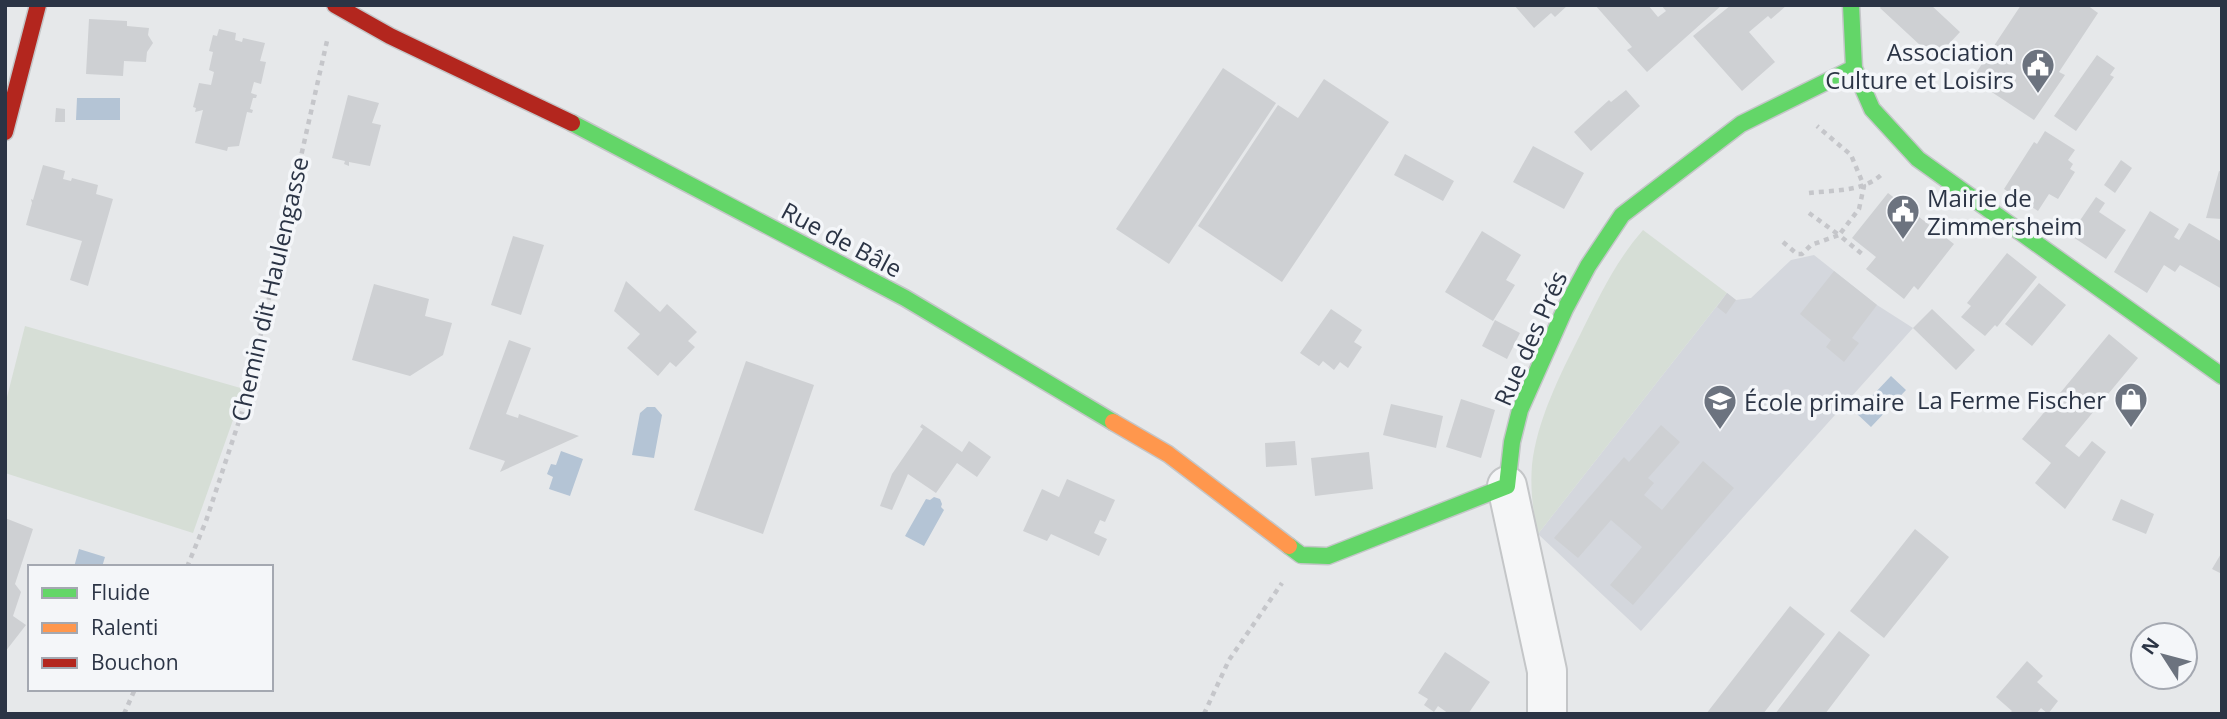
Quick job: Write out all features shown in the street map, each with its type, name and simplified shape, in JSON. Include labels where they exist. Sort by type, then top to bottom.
[{"type":"street","points":[[5,132],[38,5]]},
{"type":"street","name":"Rue de Bâle","points":[[335,5],[390,36],[533,103],[905,298],[1168,454],[1301,555]]},
{"type":"street","points":[[1851,5],[1854,68],[1871,109],[1919,159],[2222,376]]},
{"type":"street","name":"Rue des Prés","points":[[1507,486],[1512,442],[1520,410],[1565,309],[1601,243],[1622,215],[1741,124],[1854,68]]},
{"type":"street","points":[[1301,555],[1328,556],[1507,486],[1547,671],[1547,714]]},
{"type":"path","name":"Chemin dit Haulengasse","points":[[188,565],[206,521],[246,400],[329,33]]},
{"type":"path","points":[[1783,242],[1797,254],[1802,254],[1811,245],[1839,236],[1859,209],[1864,186],[1851,155],[1814,123],[1805,93]]},
{"type":"path","points":[[1809,193],[1864,186]]},
{"type":"path","points":[[1809,213],[1862,254]]},
{"type":"path","points":[[1204,714],[1229,660],[1301,555]]},
{"type":"path","points":[[124,714],[134,691]]},
{"type":"shaded area","points":[[1643,230],[1727,293],[1538,534],[1531,474],[1544,415],[1601,294],[1616,267]]},
{"type":"shaded area","name":"École primaire","points":[[1814,255],[1877,305],[1913,328],[1641,631],[1538,534],[1727,293],[1736,300],[1751,298],[1791,260]]},
{"type":"shaded area","points":[[25,326],[244,389],[193,533],[5,473],[5,405]]},
{"type":"water","points":[[77,98],[120,98],[120,120],[76,120]]},
{"type":"water","points":[[1891,376],[1906,390],[1871,427],[1856,413]]},
{"type":"water","points":[[647,407],[655,407],[662,415],[654,458],[632,455],[640,413]]},
{"type":"water","points":[[561,451],[583,459],[570,496],[549,489],[553,477],[547,474],[551,464],[556,465]]},
{"type":"water","points":[[926,499],[940,499],[944,510],[924,546],[905,536]]},
{"type":"water","points":[[79,549],[105,557],[103,565],[75,565]]},
{"type":"building","points":[[1514,5],[1568,5],[1555,17],[1551,13],[1534,28]]},
{"type":"building","points":[[1595,5],[1648,5],[1658,17],[1666,11],[1661,5],[1722,5],[1647,72],[1627,50],[1632,47]]},
{"type":"building","points":[[1731,5],[1787,5],[1771,19],[1768,16],[1749,32],[1775,62],[1742,91],[1693,36]]},
{"type":"building","points":[[1882,5],[1931,5],[1960,32],[1935,59],[1880,8]]},
{"type":"building","points":[[2021,5],[2087,5],[2098,13],[2059,72],[2065,75],[2034,120],[1972,79]]},
{"type":"building","points":[[89,19],[127,21],[127,26],[149,28],[148,35],[153,43],[147,52],[146,62],[124,61],[123,76],[86,74]]},
{"type":"building","points":[[219,29],[236,33],[235,40],[242,42],[243,38],[265,43],[260,61],[266,62],[261,84],[254,82],[251,93],[257,95],[253,98],[250,109],[253,110],[252,113],[247,112],[239,146],[228,147],[227,151],[195,143],[203,110],[195,112],[196,108],[193,107],[199,83],[211,85],[214,72],[209,70],[213,52],[209,51],[213,35],[217,36]]},
{"type":"building","points":[[2097,55],[2115,68],[2110,75],[2114,77],[2076,131],[2054,116]]},
{"type":"building","points":[[1223,68],[1276,103],[1169,264],[1116,229]]},
{"type":"building","points":[[1324,79],[1389,122],[1282,282],[1198,226],[1278,105],[1298,118]]},
{"type":"building","points":[[1626,90],[1640,106],[1591,151],[1574,132],[1609,100],[1611,102]]},
{"type":"building","points":[[348,95],[379,103],[372,123],[381,125],[370,166],[349,162],[349,166],[344,164],[345,161],[332,158]]},
{"type":"building","points":[[56,108],[65,109],[65,122],[55,122]]},
{"type":"building","points":[[2045,131],[2075,150],[2068,160],[2073,164],[2070,169],[2075,172],[2058,199],[2049,194],[2038,211],[2004,189],[2034,142],[2037,144]]},
{"type":"building","points":[[1533,146],[1584,173],[1564,209],[1513,182]]},
{"type":"building","points":[[1405,154],[1454,181],[1443,201],[1394,175]]},
{"type":"building","points":[[2121,160],[2132,168],[2115,193],[2104,185]]},
{"type":"building","points":[[43,165],[65,171],[63,179],[71,181],[72,178],[98,185],[96,194],[113,199],[88,286],[70,280],[82,241],[26,225],[31,199],[33,200]]},
{"type":"building","points":[[2219,171],[2222,172],[2222,219],[2206,218]]},
{"type":"building","name":"Mairie de Zimmersheim","points":[[1888,193],[1954,244],[1918,290],[1914,286],[1904,299],[1866,269],[1876,257],[1852,238]]},
{"type":"building","points":[[2096,197],[2105,203],[2099,212],[2126,230],[2106,259],[2070,235]]},
{"type":"building","points":[[2150,211],[2179,229],[2174,237],[2179,240],[2189,223],[2222,242],[2222,289],[2180,265],[2175,272],[2164,265],[2147,293],[2114,272]]},
{"type":"building","points":[[1482,231],[1521,255],[1506,280],[1515,285],[1493,321],[1445,292]]},
{"type":"building","points":[[513,236],[544,245],[521,315],[491,305]]},
{"type":"building","points":[[2007,253],[2037,277],[1997,327],[1995,325],[1985,336],[1961,317],[1971,306],[1967,303]]},
{"type":"building","points":[[1834,271],[1877,305],[1852,338],[1859,343],[1844,362],[1826,347],[1831,340],[1800,314]]},
{"type":"building","points":[[626,281],[660,312],[667,304],[697,332],[688,341],[695,347],[676,367],[670,362],[658,376],[627,348],[640,334],[614,311]]},
{"type":"building","points":[[2039,283],[2066,305],[2032,346],[2005,324]]},
{"type":"building","points":[[374,284],[429,299],[425,316],[452,323],[443,355],[410,376],[352,360]]},
{"type":"building","points":[[1727,293],[1736,300],[1726,314],[1717,307]]},
{"type":"building","points":[[1331,309],[1362,330],[1354,342],[1362,347],[1348,368],[1340,362],[1334,370],[1323,361],[1319,366],[1300,353]]},
{"type":"building","points":[[1932,309],[1975,350],[1956,370],[1913,328]]},
{"type":"building","points":[[1495,320],[1520,333],[1507,359],[1482,346]]},
{"type":"building","points":[[2109,334],[2138,358],[2065,446],[2079,457],[2092,441],[2106,452],[2065,509],[2035,483],[2051,463],[2022,439]]},
{"type":"building","points":[[509,340],[531,348],[506,414],[518,418],[519,414],[579,436],[500,472],[505,461],[469,449]]},
{"type":"building","points":[[746,361],[814,385],[763,534],[694,510]]},
{"type":"building","points":[[1461,399],[1495,410],[1481,458],[1446,447]]},
{"type":"building","points":[[1391,404],[1443,416],[1436,448],[1383,435]]},
{"type":"building","points":[[922,424],[962,452],[969,441],[991,457],[977,477],[957,463],[936,493],[908,474],[892,510],[880,506],[892,474],[923,429],[920,427]]},
{"type":"building","points":[[1661,425],[1680,442],[1648,478],[1654,483],[1644,495],[1662,510],[1703,461],[1734,488],[1633,605],[1610,585],[1642,547],[1611,520],[1578,558],[1554,538],[1624,457],[1629,462]]},
{"type":"building","points":[[1295,441],[1297,465],[1266,467],[1265,443]]},
{"type":"building","points":[[1369,452],[1373,489],[1315,496],[1311,458]]},
{"type":"building","points":[[1067,479],[1115,500],[1105,522],[1100,520],[1094,533],[1107,539],[1099,556],[1051,534],[1047,541],[1023,531],[1042,489],[1059,497]]},
{"type":"building","points":[[2121,499],[2154,514],[2146,534],[2112,520]]},
{"type":"building","points":[[5,518],[33,529],[15,584],[21,592],[13,616],[26,625],[5,652]]},
{"type":"building","points":[[1915,529],[1949,557],[1884,638],[1850,611]]},
{"type":"building","points":[[2222,552],[2222,574],[2212,569]]},
{"type":"building","points":[[1790,606],[1825,634],[1763,714],[1706,714]]},
{"type":"building","points":[[1839,631],[1870,655],[1825,714],[1775,714]]},
{"type":"building","points":[[1445,652],[1490,682],[1468,714],[1449,714],[1438,706],[1434,712],[1424,705],[1428,699],[1418,693]]},
{"type":"building","points":[[2027,661],[2043,676],[2037,682],[2058,701],[2048,714],[2041,708],[2036,714],[2009,714],[2012,711],[1996,697]]},
{"type":"traffic: fast","points":[[1851,5],[1854,68],[1872,109],[1918,159],[2222,376]]},
{"type":"traffic: fast","points":[[1289,546],[1301,555],[1328,556],[1507,486],[1512,442],[1520,410],[1565,309],[1588,266],[1622,215],[1741,124],[1854,68]]},
{"type":"traffic: fast","points":[[572,123],[905,298],[1113,422]]},
{"type":"traffic: slow","points":[[1113,422],[1168,454],[1289,546]]},
{"type":"traffic: jam","points":[[5,132],[38,5]]},
{"type":"traffic: jam","points":[[335,5],[390,36],[572,123]]},
{"type":"place","name":"Association Culture et Loisirs","points":[[2038,95]]},
{"type":"place","name":"Mairie de Zimmersheim","points":[[1903,241]]},
{"type":"place","name":"La Ferme Fischer","points":[[2131,429]]},
{"type":"place","name":"École primaire","points":[[1720,431]]}]
